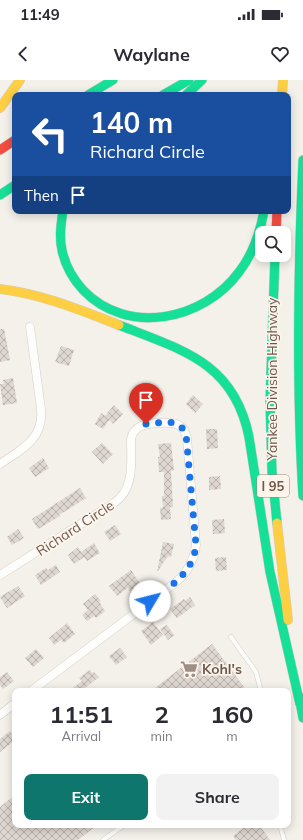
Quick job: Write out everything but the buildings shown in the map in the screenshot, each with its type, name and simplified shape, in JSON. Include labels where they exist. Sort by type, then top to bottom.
[{"type":"highway","points":[[12,92],[20,80]]},
{"type":"highway","points":[[93,92],[113,80]]},
{"type":"highway","points":[[168,92],[189,80]]},
{"type":"highway","points":[[189,92],[202,80]]},
{"type":"highway","points":[[282,92],[283,80]]},
{"type":"highway","points":[[0,108],[12,92]]},
{"type":"highway","points":[[0,150],[12,142]]},
{"type":"highway","name":"Yankee Division Highway","points":[[303,160],[300,224],[298,362],[299,430],[303,496]]},
{"type":"highway","points":[[0,196],[12,187]]},
{"type":"highway","points":[[62,214],[60,226],[61,248],[68,269],[77,285],[91,298],[110,310],[143,318],[177,315],[205,303],[228,287],[243,269],[256,244],[260,233],[263,214]]},
{"type":"highway","points":[[276,226],[277,214]]},
{"type":"highway","name":"Yankee Division Highway","points":[[275,262],[270,380],[271,462],[281,567],[303,718]]},
{"type":"highway","points":[[0,289],[32,294],[60,302],[177,348],[208,366],[231,390],[239,404],[247,428],[274,594],[300,704]]},
{"type":"street","points":[[0,464],[29,444],[38,431],[42,420],[42,409],[30,327]]},
{"type":"street","name":"Richard Circle","points":[[0,576],[114,504],[121,498],[130,481],[131,439],[133,433],[138,428],[146,424],[170,422],[179,425],[184,430],[187,439],[195,538],[194,555],[189,568],[175,583],[35,688]]},
{"type":"street","points":[[0,714],[12,705]]},
{"type":"lane","points":[[231,637],[256,672],[260,688]]},
{"type":"lane","points":[[103,840],[120,828]]},
{"type":"lane","points":[[281,828],[284,840]]},
{"type":"traffic: fast","points":[[93,92],[113,80]]},
{"type":"traffic: fast","points":[[168,92],[189,80]]},
{"type":"traffic: fast","points":[[189,92],[202,80]]},
{"type":"traffic: fast","points":[[303,160],[298,328],[299,412],[303,496]]},
{"type":"traffic: fast","points":[[0,195],[12,187]]},
{"type":"traffic: fast","points":[[63,214],[61,245],[63,256],[76,281],[83,290],[101,304],[121,313],[142,317],[164,317],[185,311],[206,302],[224,289],[239,272],[252,251],[263,214]]},
{"type":"traffic: fast","points":[[275,262],[270,401],[272,472],[277,523]]},
{"type":"traffic: fast","points":[[119,325],[164,342],[202,362],[218,375],[231,391],[242,412],[249,437],[270,572],[300,704]]},
{"type":"traffic: fast","points":[[299,696],[303,718]]},
{"type":"traffic: slow","points":[[0,108],[20,80]]},
{"type":"traffic: slow","points":[[282,92],[283,80]]},
{"type":"traffic: slow","points":[[0,289],[16,291],[46,299],[75,308],[119,325]]},
{"type":"traffic: slow","points":[[277,523],[288,620]]},
{"type":"traffic: jam","points":[[0,150],[12,142]]},
{"type":"traffic: jam","points":[[276,226],[277,214]]},
{"type":"place","name":"Kohl's","points":[[189,669]]},
{"type":"route","points":[[146,424],[175,423],[181,426],[186,434],[196,545],[192,562],[185,574],[150,601]]}]
